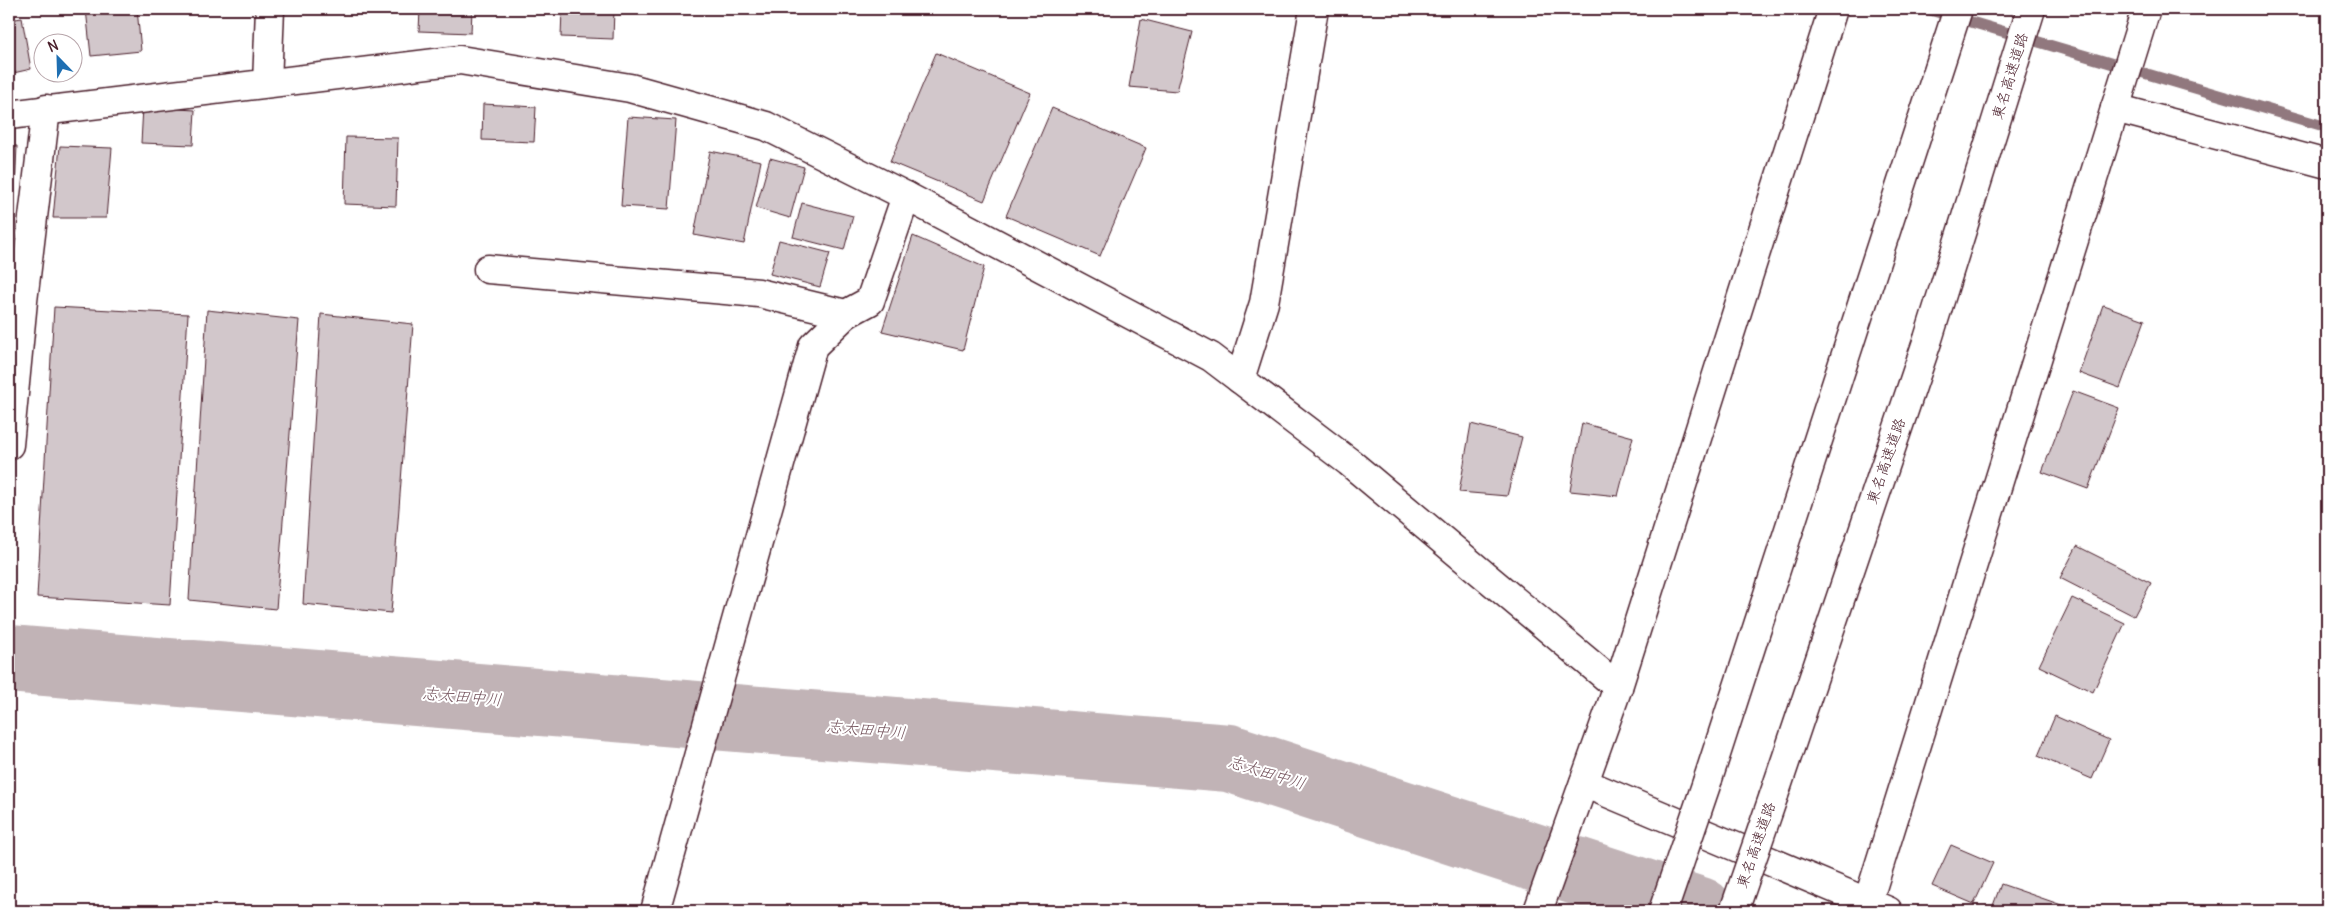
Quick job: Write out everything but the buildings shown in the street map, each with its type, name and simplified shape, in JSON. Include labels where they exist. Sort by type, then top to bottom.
[{"type":"main road","points":[[268,83],[270,9]]},
{"type":"main road","points":[[1240,379],[1264,303],[1314,9]]},
{"type":"main road","points":[[1538,911],[1618,687],[1833,9]]},
{"type":"main road","points":[[1663,911],[1708,779],[1958,9]]},
{"type":"main road","name":"東名高速道路","points":[[1734,911],[1928,339],[2031,9]]},
{"type":"main road","points":[[1584,783],[1873,908],[2146,9]]},
{"type":"main road","points":[[9,115],[460,60],[630,88],[766,126],[906,196],[1211,357],[1349,462],[1618,687]]},
{"type":"main road","points":[[2115,108],[2327,164]]},
{"type":"main road","points":[[9,445],[23,301],[46,109]]},
{"type":"main road","points":[[655,911],[813,346],[846,314],[870,301],[906,196]]},
{"type":"main road","points":[[488,269],[759,293],[846,314]]},
{"type":"waterway","points":[[1927,9],[2327,127]]},
{"type":"waterway","name":"志太田中川","points":[[9,659],[1229,758],[1700,911]]}]
